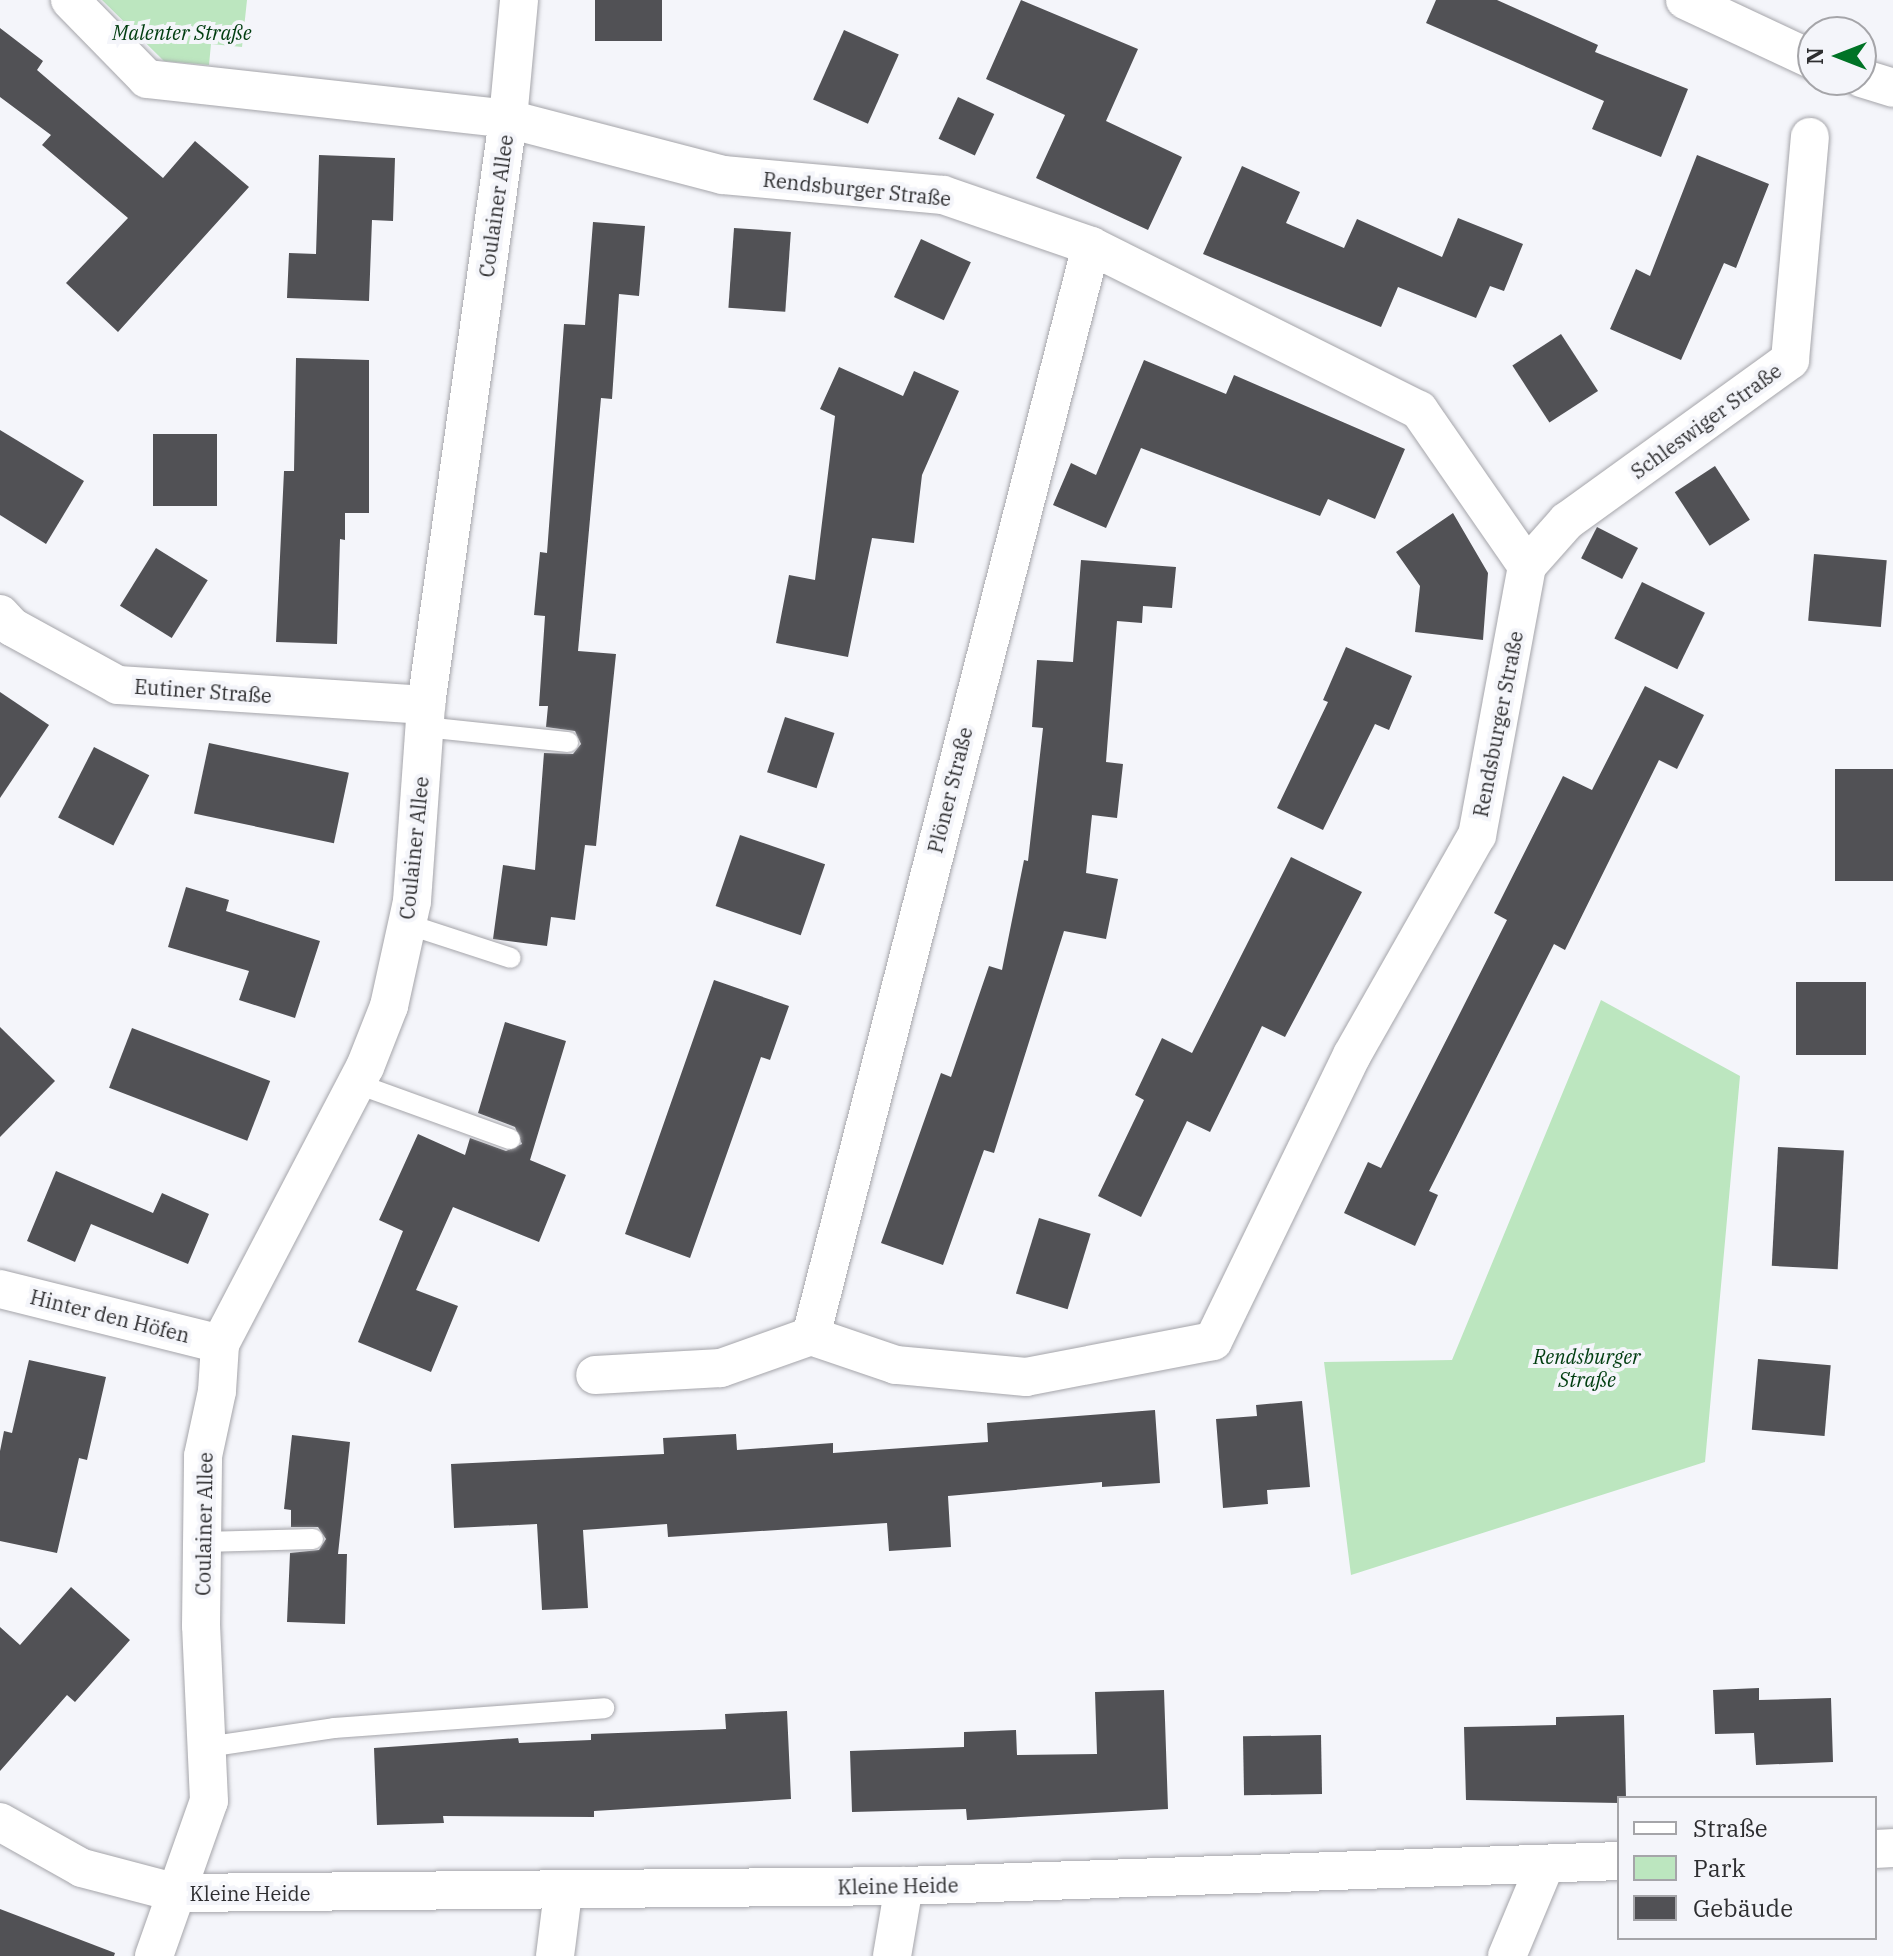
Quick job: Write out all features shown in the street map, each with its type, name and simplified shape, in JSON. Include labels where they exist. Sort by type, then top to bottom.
[{"type":"street","points":[[70,0],[147,79],[508,119]]},
{"type":"street","name":"Coulainer Allee","points":[[154,1956],[209,1801],[203,1456],[217,1391],[220,1344],[355,1083],[389,1006],[407,924],[426,716],[508,119],[519,0]]},
{"type":"street","points":[[1685,0],[1797,52]]},
{"type":"street","name":"Rendsburger Straße","points":[[508,119],[723,175],[943,195],[1091,246],[1419,410],[1527,566],[1477,835],[1352,1055],[1213,1341],[1026,1377],[896,1365],[811,1336]]},
{"type":"street","name":"Schleswiger Straße","points":[[1527,566],[1567,521],[1790,360],[1810,137]]},
{"type":"street","name":"Plöner Straße","points":[[811,1336],[1091,246]]},
{"type":"street","name":"Eutiner Straße","points":[[0,614],[12,627],[118,685],[426,716]]},
{"type":"street","name":"Hinter den Höfen","points":[[0,1289],[220,1344]]},
{"type":"street","points":[[595,1375],[721,1368],[811,1336]]},
{"type":"street","name":"Kleine Heide","points":[[0,1822],[82,1868],[177,1893],[563,1893],[904,1886],[1617,1861]]},
{"type":"street","points":[[1507,1956],[1545,1865]]},
{"type":"street","points":[[892,1956],[904,1886]]},
{"type":"street","points":[[555,1956],[563,1893]]},
{"type":"lane","points":[[426,716],[568,742]]},
{"type":"lane","points":[[407,924],[511,958]]},
{"type":"lane","points":[[355,1083],[510,1139]]},
{"type":"lane","points":[[204,1542],[313,1539]]},
{"type":"lane","points":[[207,1747],[304,1737],[334,1728],[604,1708]]},
{"type":"green space","name":"Malenter Straße","points":[[102,0],[247,0],[242,47],[211,44],[209,65],[164,61]]},
{"type":"green space","name":"Rendsburger Straße","points":[[1601,1000],[1740,1076],[1705,1462],[1351,1575],[1324,1362],[1452,1360]]},
{"type":"building","points":[[595,0],[662,0],[662,41],[595,41]]},
{"type":"building","points":[[1021,0],[1138,49],[1106,121],[1182,157],[1148,230],[1036,178],[1065,115],[986,79]]},
{"type":"building","points":[[1436,0],[1497,0],[1598,45],[1595,52],[1688,89],[1661,157],[1592,129],[1604,101],[1426,23]]},
{"type":"building","points":[[0,28],[43,61],[37,70],[163,178],[195,141],[249,187],[118,332],[66,283],[128,218],[42,145],[51,135],[0,97]]},
{"type":"building","points":[[844,30],[899,54],[868,124],[813,99]]},
{"type":"building","points":[[958,97],[994,114],[975,156],[939,139]]},
{"type":"building","points":[[319,155],[395,158],[393,221],[372,220],[369,301],[287,298],[289,253],[316,254]]},
{"type":"building","points":[[1697,155],[1769,184],[1736,268],[1724,263],[1681,360],[1610,329],[1636,269],[1650,276]]},
{"type":"building","points":[[1242,166],[1300,192],[1286,223],[1344,248],[1357,219],[1442,257],[1458,218],[1523,244],[1504,291],[1490,286],[1476,318],[1398,287],[1381,327],[1203,254]]},
{"type":"building","points":[[593,222],[645,226],[639,296],[619,294],[612,399],[601,398],[578,651],[616,654],[596,846],[585,845],[575,920],[551,917],[547,946],[493,939],[503,865],[535,870],[544,753],[573,754],[581,744],[575,731],[546,727],[548,706],[539,706],[545,616],[534,615],[540,552],[547,553],[564,324],[585,325]]},
{"type":"building","points":[[734,228],[791,232],[785,312],[728,308]]},
{"type":"building","points":[[921,239],[971,262],[944,320],[894,297]]},
{"type":"building","points":[[1561,334],[1598,391],[1549,423],[1512,366]]},
{"type":"building","points":[[296,358],[369,360],[369,513],[345,513],[345,540],[340,539],[337,644],[276,642],[284,471],[294,471]]},
{"type":"building","points":[[1144,360],[1226,394],[1234,375],[1405,449],[1375,519],[1328,499],[1320,516],[1141,448],[1106,528],[1053,505],[1071,463],[1096,475]]},
{"type":"building","points":[[839,367],[903,396],[914,371],[959,391],[922,475],[914,543],[872,538],[848,657],[776,643],[789,575],[815,580],[835,416],[820,409]]},
{"type":"building","points":[[0,430],[84,481],[46,544],[0,515]]},
{"type":"building","points":[[153,434],[217,434],[217,506],[153,506]]},
{"type":"building","points":[[1715,466],[1750,520],[1710,546],[1675,492]]},
{"type":"building","points":[[1453,513],[1488,573],[1483,640],[1415,632],[1420,586],[1396,552]]},
{"type":"building","points":[[1597,527],[1638,548],[1622,579],[1581,558]]},
{"type":"building","points":[[156,548],[208,580],[172,638],[120,606]]},
{"type":"building","points":[[1814,554],[1887,560],[1881,627],[1808,621]]},
{"type":"building","points":[[1081,560],[1176,567],[1172,608],[1143,606],[1142,623],[1117,621],[1106,762],[1123,764],[1117,818],[1092,815],[1086,873],[1118,879],[1106,939],[1064,931],[994,1153],[984,1150],[943,1265],[881,1243],[941,1073],[951,1077],[989,966],[1002,970],[1024,860],[1028,861],[1043,728],[1032,727],[1037,660],[1073,662]]},
{"type":"building","points":[[1642,582],[1705,613],[1677,669],[1614,639]]},
{"type":"building","points":[[1346,647],[1412,676],[1389,730],[1375,724],[1323,830],[1277,808],[1328,702],[1323,700]]},
{"type":"building","points":[[1645,686],[1704,715],[1677,769],[1659,760],[1565,950],[1554,944],[1429,1191],[1438,1195],[1415,1246],[1344,1213],[1368,1162],[1381,1168],[1507,920],[1494,913],[1563,776],[1592,790]]},
{"type":"building","points":[[0,692],[49,725],[0,798]]},
{"type":"building","points":[[785,717],[834,733],[817,788],[767,772]]},
{"type":"building","points":[[209,743],[349,773],[334,843],[194,813]]},
{"type":"building","points":[[94,747],[149,775],[113,846],[58,817]]},
{"type":"building","points":[[1835,769],[1893,769],[1893,881],[1835,881]]},
{"type":"building","points":[[740,835],[825,864],[801,935],[716,906]]},
{"type":"building","points":[[1291,857],[1362,892],[1285,1037],[1262,1026],[1210,1132],[1187,1121],[1141,1217],[1098,1196],[1144,1100],[1135,1095],[1162,1038],[1192,1053]]},
{"type":"building","points":[[186,887],[229,900],[226,911],[320,941],[295,1018],[239,1000],[249,971],[168,947]]},
{"type":"building","points":[[714,980],[789,1006],[770,1060],[761,1057],[690,1258],[625,1234]]},
{"type":"building","points":[[1796,982],[1866,982],[1866,1055],[1796,1055]]},
{"type":"building","points":[[505,1022],[566,1041],[530,1160],[566,1175],[539,1242],[453,1207],[416,1290],[458,1306],[431,1372],[358,1342],[403,1231],[379,1220],[418,1134],[465,1155],[470,1138],[506,1151],[522,1144],[515,1127],[478,1113]]},
{"type":"building","points":[[0,1027],[55,1081],[0,1137]]},
{"type":"building","points":[[132,1028],[270,1081],[247,1141],[109,1088]]},
{"type":"building","points":[[1778,1147],[1844,1150],[1838,1269],[1772,1266]]},
{"type":"building","points":[[56,1171],[153,1213],[162,1193],[209,1214],[188,1264],[91,1224],[75,1262],[27,1241]]},
{"type":"building","points":[[1039,1218],[1091,1234],[1068,1309],[1016,1294]]},
{"type":"building","points":[[1758,1359],[1831,1365],[1825,1436],[1752,1430]]},
{"type":"building","points":[[29,1360],[106,1377],[87,1460],[79,1458],[57,1553],[0,1541],[0,1451],[4,1431],[12,1433]]},
{"type":"building","points":[[1302,1401],[1310,1487],[1267,1490],[1268,1504],[1223,1508],[1216,1419],[1257,1416],[1256,1405]]},
{"type":"building","points":[[1155,1410],[1160,1483],[1102,1487],[1102,1482],[948,1496],[951,1547],[889,1551],[887,1523],[668,1537],[667,1524],[583,1530],[588,1608],[542,1610],[537,1524],[454,1528],[451,1464],[664,1454],[663,1438],[736,1434],[737,1450],[833,1443],[833,1453],[988,1442],[987,1423]]},
{"type":"building","points":[[292,1435],[350,1442],[338,1554],[347,1554],[345,1624],[287,1622],[290,1553],[319,1550],[326,1539],[318,1527],[291,1527],[291,1510],[284,1509]]},
{"type":"building","points":[[71,1587],[130,1640],[75,1702],[67,1695],[0,1771],[0,1627],[20,1645]]},
{"type":"building","points":[[1759,1688],[1759,1700],[1831,1698],[1833,1762],[1756,1765],[1754,1733],[1715,1734],[1713,1690]]},
{"type":"building","points":[[1164,1690],[1168,1809],[967,1820],[966,1809],[852,1812],[850,1751],[964,1747],[964,1732],[1016,1730],[1017,1755],[1097,1754],[1095,1692]]},
{"type":"building","points":[[787,1711],[791,1799],[594,1811],[594,1817],[443,1816],[444,1823],[377,1825],[374,1748],[518,1738],[519,1743],[591,1740],[591,1734],[726,1729],[725,1714]]},
{"type":"building","points":[[1624,1715],[1626,1796],[1617,1796],[1617,1803],[1466,1800],[1464,1727],[1556,1725],[1556,1717]]},
{"type":"building","points":[[1321,1735],[1322,1794],[1244,1795],[1243,1736]]},
{"type":"building","points":[[0,1909],[115,1953],[114,1956],[0,1956]]}]
